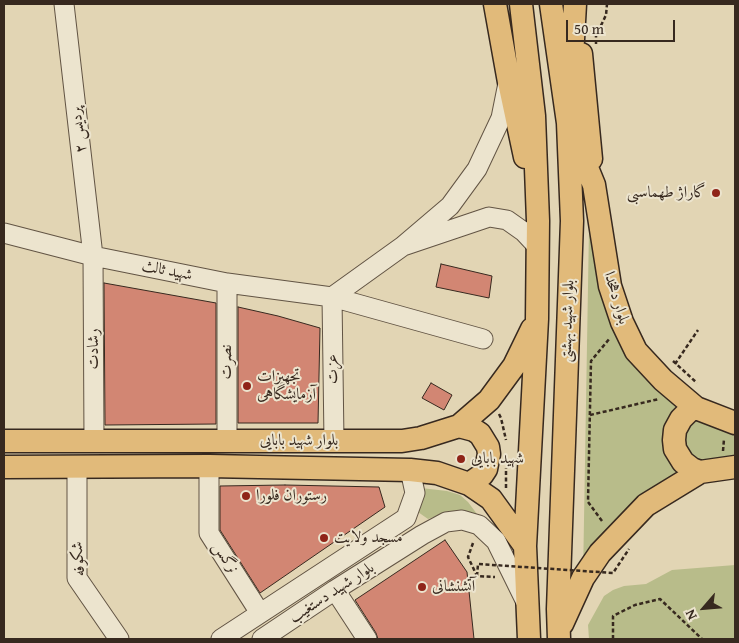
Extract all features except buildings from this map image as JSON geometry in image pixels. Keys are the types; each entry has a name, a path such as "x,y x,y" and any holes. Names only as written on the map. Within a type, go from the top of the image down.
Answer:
{"main road":[{"path":"495,4 538,221"},
{"name":"بلوار شهید بهشتی","path":"522,4 534,116 538,221 537,319 525,546 528,639"},
{"name":"بلوار شهید بهشتی","path":"551,4 568,123 572,221 559,636"},
{"path":"568,123 576,4"},
{"path":"576,4 594,185"},
{"name":"بلوار دهخدا","path":"568,123 594,185 610,286 622,322 636,350 644,360 699,398 730,427"},
{"name":"بلوار شهید بابایی","path":"4,441 402,441 421,438 459,426 489,400 514,366 537,319"},
{"path":"699,398 689,412 681,419 675,430 674,440 675,449 683,462 700,472"},
{"path":"459,426 474,430 480,434 488,447 488,462 482,475 469,484"},
{"path":"559,636 583,578 603,549 646,505 700,472 729,460"},
{"name":"بلوار شهید بابایی","path":"4,467 209,466 410,470 437,473 469,484 491,499 525,546"}],"street":[{"name":"پردیس ۲","path":"64,4 93,256"},
{"path":"332,297 403,246 450,206 477,169 500,118 509,82"},
{"path":"403,246 489,217 507,220 524,232 538,247"},
{"name":"شهید ثالث","path":"4,233 93,256 227,283 332,297 483,340"},
{"name":"رشادت","path":"93,256 94,441"},
{"name":"نصرت","path":"227,283 227,441"},
{"name":"عزت","path":"332,297 334,441"},
{"name":"شکوفه","path":"77,466 77,578 119,639"},
{"name":"نرگس","path":"209,466 209,533 260,613"},
{"path":"410,470 415,493 406,518 417,523 422,535"},
{"name":"بلوار شهید دستغیب","path":"221,639 406,518"},
{"name":"بلوار شهید دستغیب","path":"262,639 334,590 446,522 462,520 480,524 496,541 527,605"},
{"path":"334,590 367,639"}],"path":[{"path":"596,44 596,36 606,15 607,4"},
{"path":"673,369 698,330"},
{"path":"602,521 588,502 591,361 614,334"},
{"path":"672,360 699,398"},
{"path":"590,416 664,398"},
{"path":"729,460 730,427"},
{"path":"477,576 478,564 614,573 629,549"},
{"path":"612,639 613,616 635,605 660,599 702,639"}],"green space":[{"path":"594,185 636,351 735,423 735,467 646,505 583,578 589,228"},
{"path":"421,488 447,491 460,495 477,514 465,511 451,511 428,519 418,512"},
{"path":"735,565 735,639 589,639 588,625 604,596 613,590 624,586 646,584 672,570"}],"place":[{"name":"گاراژ طهماسبی","path":"716,193"},
{"name":"تجهیزات آزمایشگاهی","path":"247,386"},
{"name":"شهید بابایی","path":"461,459"},
{"name":"رستوران فلورا","path":"246,496"},
{"name":"مسجد ولایت","path":"324,538"},
{"name":"آتشنشانی","path":"422,587"}]}
